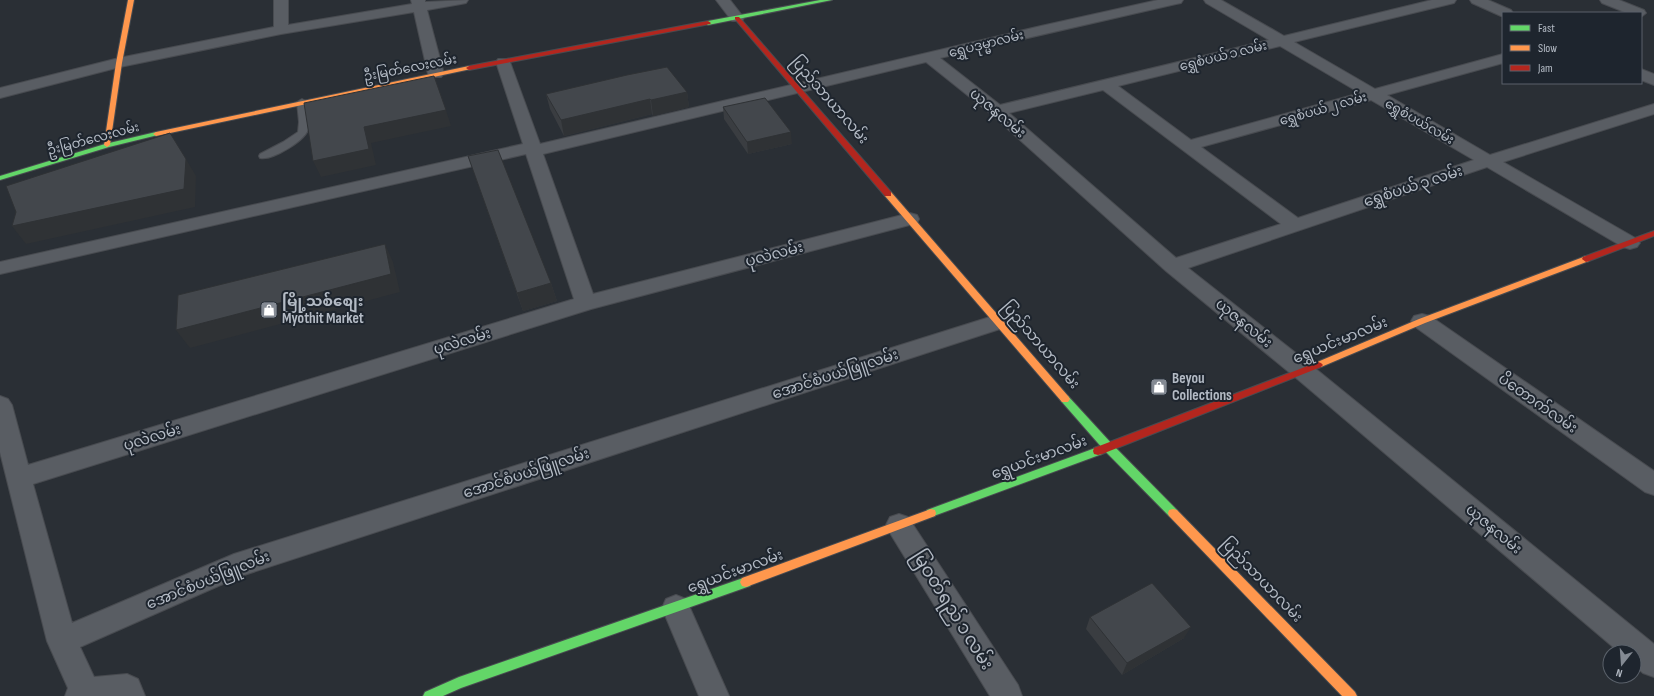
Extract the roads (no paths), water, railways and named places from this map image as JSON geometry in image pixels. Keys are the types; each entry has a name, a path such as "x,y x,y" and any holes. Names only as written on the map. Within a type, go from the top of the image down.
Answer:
{"main road":[{"path":"108,145 119,64 131,0"},
{"name":"ဦးမြတ်လေးလမ်း","path":"0,178 108,145 302,102 436,74 829,0"},
{"name":"ပြည်သာယာလမ်း","path":"738,18 998,322 1108,447 1351,696"},
{"name":"ရွှေယင်းမာလမ်း","path":"429,696 461,689 1108,447 1422,321 1654,233"}],"street":[{"path":"281,0 281,30"},
{"path":"0,92 119,64 281,30 419,3 461,0"},
{"name":"ပြည်သာယာလမ်း","path":"723,0 738,18"},
{"name":"ရွှေပဒုမ္မာလမ်း","path":"0,268 533,149 929,56 1176,0"},
{"name":"ရွှေစံပယ်လမ်း","path":"1211,0 1630,243"},
{"name":"ရွှေစံပယ် ၁ လမ်း","path":"997,111 1449,0"},
{"path":"1477,0 1504,12"},
{"path":"1607,0 1632,12"},
{"path":"419,3 436,74"},
{"name":"ယုဇနလမ်း","path":"929,56 997,111 1173,266 1303,370 1654,663"},
{"name":"ရွှေစံပယ် ၂ လမ်း","path":"1190,145 1502,58"},
{"path":"503,62 586,303"},
{"path":"1642,74 1654,80"},
{"path":"1105,84 1190,145 1296,225"},
{"name":"ရွှေစံပယ် ၃ လမ်း","path":"1173,266 1488,161 1654,109"},
{"name":"ပုလဲလမ်း","path":"19,478 586,303 910,219"},
{"name":"ပိတောက်လမ်း","path":"1422,321 1654,485"},
{"name":"အောင်စံပယ်ဖြူလမ်း","path":"62,640 234,566 998,322"},
{"path":"0,405 62,640 83,695 127,689 130,696"},
{"name":"မြဝတ်ရည် ၁ လမ်း","path":"898,525 1007,696"},
{"path":"676,608 714,696"}],"lane":[{"path":"264,156 292,142 301,134 304,128 302,102"}],"place":[{"name":"မြို့သစ်စျေး Myothit Market","path":"269,310"},
{"name":"Beyou Collections","path":"1159,387"}]}
